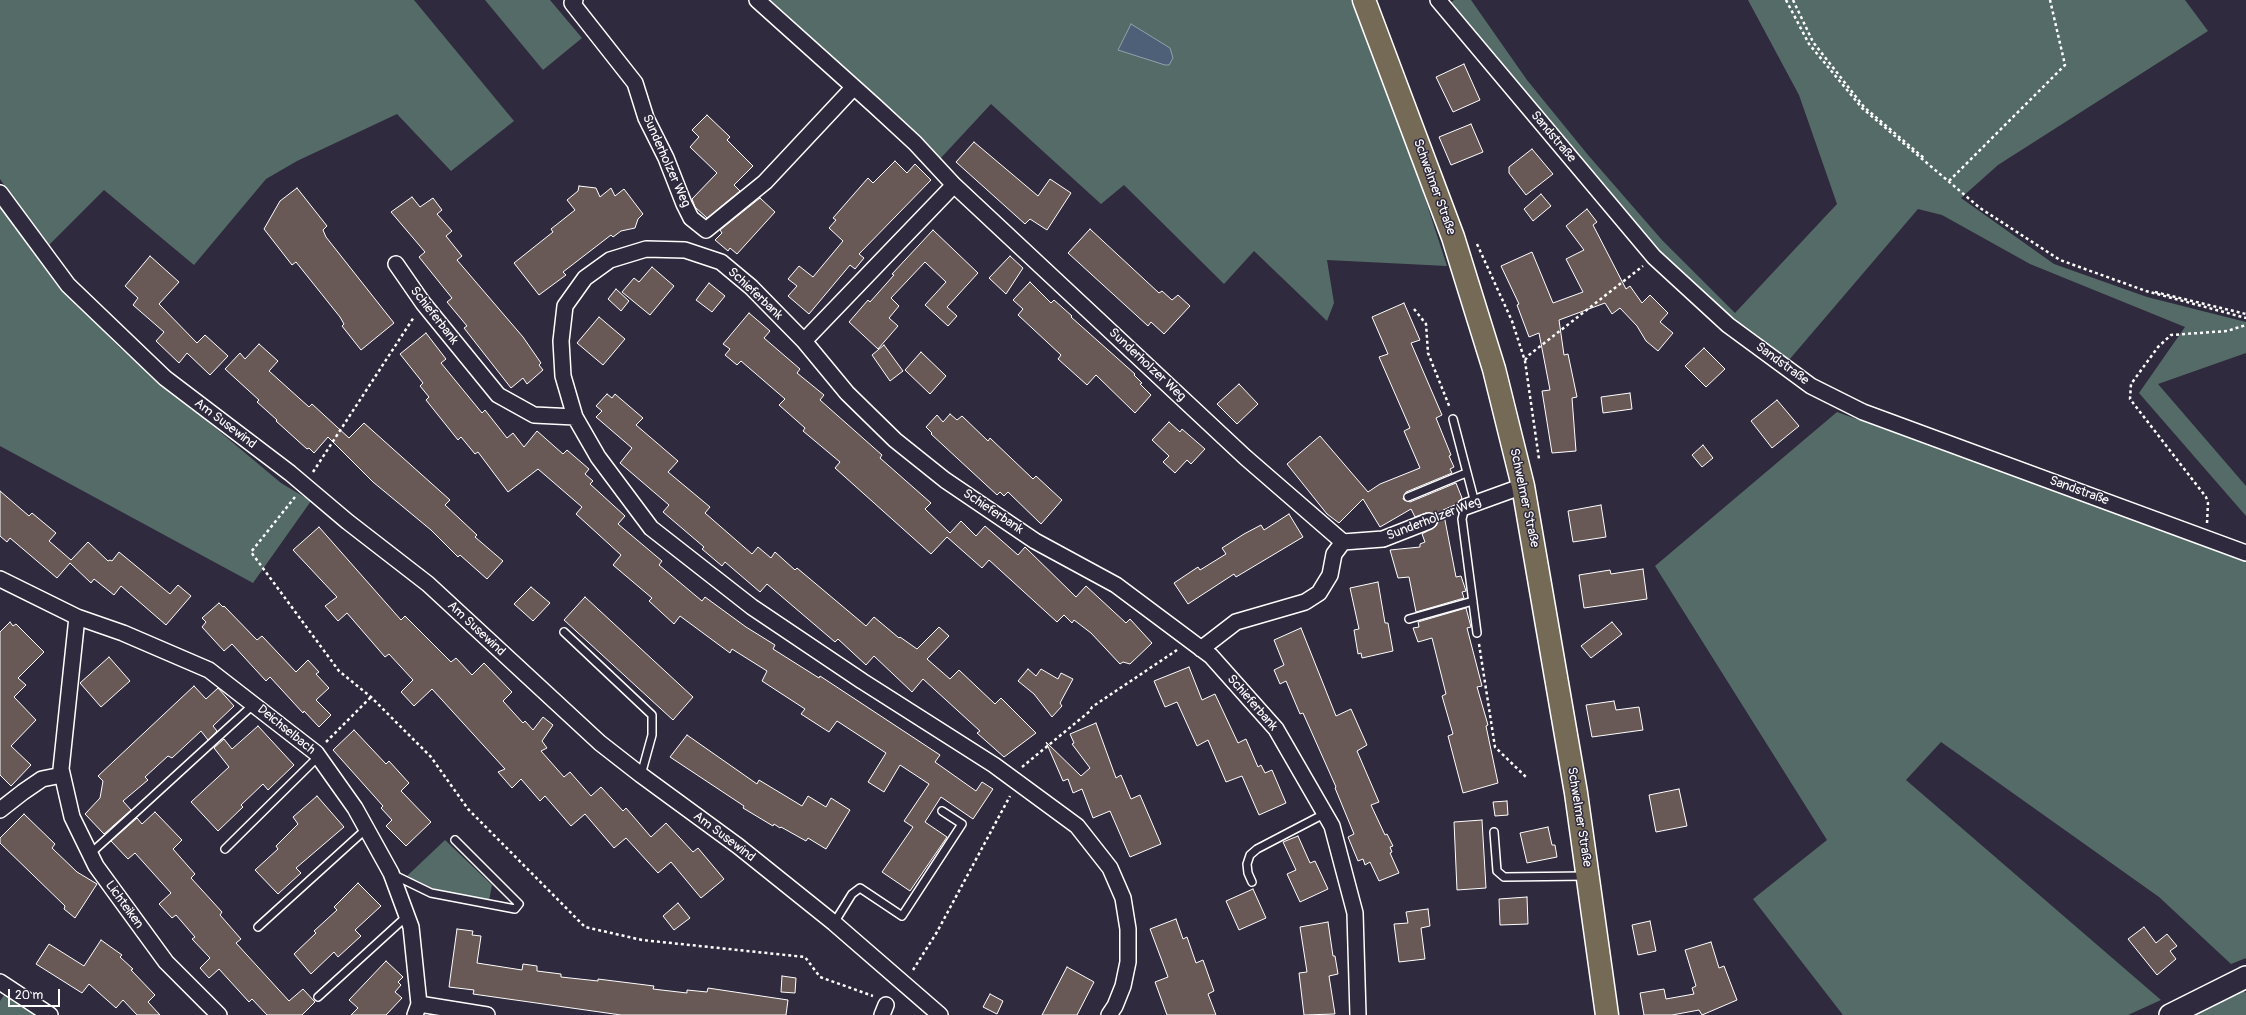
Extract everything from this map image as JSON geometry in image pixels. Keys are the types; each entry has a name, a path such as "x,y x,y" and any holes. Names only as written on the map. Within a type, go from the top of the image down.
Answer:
{"main road":[{"name":"Schwelmer Straße","path":"1364,0 1453,237 1494,369 1523,486 1570,756 1607,1015"},
{"path":"2170,1015 2246,977"}],"street":[{"name":"Sunderholzer Weg","path":"575,0 572,2 635,83 646,118 666,158 684,204 691,218 706,230 765,182 853,88"},
{"name":"Sunderholzer Weg","path":"758,0 915,143 954,185 1245,456 1343,542 1383,539 1429,521"},
{"name":"Sandstraße","path":"1438,0 1654,257 1728,325 1811,386 1863,412 2246,553"},
{"path":"804,342 954,185"},
{"name":"Am Susewind","path":"0,193 68,285 164,378 304,485 428,584 600,743 640,775 738,846 834,923 905,983 940,1015"},
{"name":"Schieferbank","path":"1109,1015 1115,1006 1123,986 1128,962 1128,929 1123,898 1110,868 1077,826 1013,778 862,681 752,607 651,528 598,457 575,417 563,376 561,341 565,306 584,278 610,260 646,249 685,250 721,262 751,287 804,342 847,393 895,440 945,480 1036,541 1116,585 1211,656 1276,729 1332,826 1355,913 1358,1015"},
{"name":"Schieferbank","path":"396,264 423,303 498,395 534,415 575,417"},
{"name":"Sunderholzer Weg","path":"1470,505 1523,486"},
{"path":"1196,645 1236,622 1305,602 1319,593 1330,575 1334,554 1343,542"},
{"name":"Deichselbach","path":"0,579 77,617 122,633 209,670 317,755 355,808 365,830 391,873 411,927 417,1010"},
{"name":"Lichteiken","path":"77,617 61,769 72,817 96,866 166,962 219,1015"},
{"path":"1,808 42,779 62,775"},
{"path":"0,982 50,1015"},
{"path":"417,1010 487,1015"}],"lane":[{"path":"1453,419 1466,473 1470,505 1462,519 1477,633"},
{"path":"1408,497 1466,473"},
{"path":"1409,619 1473,601"},
{"path":"564,632 652,715 652,735 640,775"},
{"path":"90,854 254,704"},
{"path":"225,849 317,755"},
{"path":"834,923 852,894 860,888 902,916 962,824 942,811"},
{"path":"1252,882 1248,873 1250,856 1256,849 1324,814"},
{"path":"258,928 365,830"},
{"path":"1494,832 1497,871 1504,877 1588,876"},
{"path":"391,873 431,893 515,909 518,904 455,840"},
{"path":"318,997 407,916"}],"path":[{"path":"1786,0 1809,44 1862,108 1981,206 2061,259 2146,290 2246,314"},
{"path":"1794,0 1813,42 1864,107 1980,208 2060,260 2146,291 2246,318"},
{"path":"1949,180 2065,65 2050,0"},
{"path":"1453,237 1472,232 1512,321 1525,361 1539,459"},
{"path":"1525,361 1529,355 1654,257"},
{"path":"423,303 304,485 251,552 339,671 371,697 431,757 468,809 585,927 642,940 805,957 820,976 878,998 884,1010"},
{"path":"1414,309 1426,324 1428,352 1444,389 1453,419"},
{"path":"2206,537 2208,503 2206,497 2130,399 2131,384 2158,347 2172,335 2227,331 2246,325"},
{"path":"1477,633 1495,746 1527,778"},
{"path":"905,983 937,932 1008,800 1013,778 1090,711 1092,706 1196,645"},
{"path":"317,755 371,697"}],"green space":[{"path":"0,0 414,0 514,121 451,171 397,114 297,161 266,179 194,265 104,190 47,247 0,179"},
{"path":"485,0 550,0 582,38 543,70"},
{"path":"761,0 1354,0 1394,103 1447,266 1327,260 1334,303 1327,321 1254,251 1224,284 1124,185 1101,204 991,104 939,160"},
{"path":"1454,0 1471,0 1527,80 1588,155 1662,240 1735,313 1837,204 1799,95 1748,0 2185,0 2208,31 1998,165 1961,198 2054,264 2147,297 2246,322 2246,353 2158,384 2246,486 2246,516 2139,393 2185,327 2030,264 1942,215 1918,209 1789,360 1784,362 1738,326 1649,241 1450,3"},
{"path":"0,207 65,291 120,348 281,483 311,501 253,583 0,446"},
{"path":"1837,412 2179,535 2246,561 2246,958 2231,964 2159,897 1941,742 1906,780 2161,1000 2128,1015 1843,1015 1753,899 1827,840 1655,566"},
{"path":"445,840 492,885 489,901 432,888 407,876"},
{"path":"2243,990 2246,993 2246,1015 2192,1015"},
{"path":"6,992 40,1015 0,1015 0,1001"}],"water":[{"path":"1131,24 1170,48 1173,58 1169,65 1118,50"}],"building":[{"path":"1464,64 1480,100 1453,112 1436,77"},
{"path":"707,115 730,137 727,140 753,166 734,185 740,191 707,218 695,207 692,199 717,173 690,147 699,137 692,130"},
{"path":"1471,124 1483,152 1451,165 1439,137"},
{"path":"974,142 1038,196 1050,179 1071,193 1047,230 1030,219 1025,224 956,162"},
{"path":"1532,149 1553,174 1526,195 1509,173 1509,167"},
{"path":"895,161 907,173 915,164 931,180 859,254 864,258 855,269 850,265 809,314 788,296 797,286 788,279 799,266 813,277 843,241 829,228 836,220 833,218 868,178 873,183"},
{"path":"579,186 596,188 600,197 611,188 615,196 624,189 643,214 638,219 635,228 621,231 613,237 611,235 563,272 566,275 539,295 514,263 553,232 551,229 575,210 567,200 578,191"},
{"path":"297,188 327,226 323,230 326,237 394,323 361,350 342,326 344,324 340,317 296,262 292,265 264,229 280,201"},
{"path":"1541,194 1551,206 1533,221 1524,209"},
{"path":"412,197 420,207 433,198 442,210 437,214 452,231 446,236 462,256 457,260 523,337 541,363 539,365 543,370 527,384 523,378 511,388 464,328 467,326 447,302 452,298 419,257 425,252 391,212"},
{"path":"760,198 775,212 737,254 730,248 728,251 715,240 722,233 720,230"},
{"path":"1587,209 1597,222 1593,225 1626,289 1630,286 1642,303 1650,295 1668,313 1660,322 1673,333 1658,351 1646,341 1637,326 1620,308 1612,314 1605,303 1559,320 1564,355 1568,354 1577,397 1572,398 1576,451 1552,453 1542,391 1550,390 1539,333 1529,337 1517,305 1519,304 1501,266 1532,252 1553,303 1583,292 1566,259 1584,250 1566,226"},
{"path":"1090,229 1159,293 1162,291 1172,300 1178,295 1190,306 1164,334 1151,322 1148,326 1068,253"},
{"path":"933,230 978,273 947,307 957,316 948,326 925,305 946,282 925,262 891,298 899,306 889,318 898,326 878,349 849,322 868,300 870,302 894,275 892,274"},
{"path":"150,256 179,282 159,304 197,343 205,335 228,356 210,375 187,353 179,363 156,341 164,332 133,305 138,298 125,286"},
{"path":"1010,256 1023,268 1006,294 989,278"},
{"path":"652,267 674,286 650,315 622,292 634,278 639,282"},
{"path":"1030,282 1051,303 1054,300 1135,374 1134,375 1142,383 1140,384 1151,395 1135,413 1096,375 1087,385 1058,359 1061,355 1018,315 1023,309 1013,300"},
{"path":"709,283 725,296 712,312 696,300"},
{"path":"616,289 629,301 621,311 608,299"},
{"path":"1404,303 1420,340 1411,343 1442,415 1436,418 1451,455 1449,456 1454,467 1450,469 1452,473 1406,492 1403,499 1410,502 1456,483 1462,498 1457,504 1443,510 1456,577 1461,576 1466,591 1462,592 1464,598 1416,612 1409,577 1398,578 1390,550 1420,547 1420,544 1425,542 1422,534 1436,526 1438,522 1435,514 1426,513 1415,517 1411,509 1380,527 1363,499 1339,523 1327,514 1287,464 1320,436 1368,492 1380,484 1420,468 1404,431 1410,428 1379,357 1388,354 1372,317"},
{"path":"749,313 770,331 764,338 800,369 797,373 824,395 820,400 882,455 880,458 931,503 925,509 950,533 961,521 976,536 985,526 1018,555 1025,547 1076,597 1086,586 1126,623 1130,619 1152,643 1130,664 1123,662 1120,664 1091,633 1074,620 1072,623 1064,615 1057,622 989,560 982,568 947,537 931,554 835,468 840,462 803,431 805,428 779,405 785,399 741,361 737,365 725,355 730,349 723,344"},
{"path":"599,317 625,339 603,365 577,343"},
{"path":"426,333 446,359 441,363 482,413 485,410 507,438 513,433 524,447 537,431 563,454 567,450 589,469 585,474 593,481 590,484 625,516 618,524 662,561 659,565 702,601 705,597 746,627 775,645 773,649 819,678 820,676 940,755 935,762 976,791 982,782 993,789 973,819 941,797 925,822 947,837 910,891 882,872 913,827 904,821 929,784 900,765 884,792 868,782 886,753 837,721 829,732 801,714 805,709 762,681 767,671 732,649 730,653 680,616 674,624 649,601 652,598 613,565 621,555 576,514 582,507 538,469 508,492 478,452 475,454 461,437 458,440 426,400 429,397 420,386 423,383 400,354"},
{"path":"259,344 278,361 269,371 309,407 312,404 349,438 364,423 450,500 445,505 477,535 475,537 503,561 487,579 460,555 458,557 431,530 373,482 328,437 314,453 309,448 307,449 276,421 277,420 257,402 259,400 225,369 240,353 245,359"},
{"path":"884,345 903,371 890,381 872,355"},
{"path":"1704,348 1725,369 1706,387 1685,366"},
{"path":"921,352 946,376 930,394 905,370"},
{"path":"1239,384 1258,404 1237,424 1217,404"},
{"path":"1630,393 1632,409 1603,413 1601,397"},
{"path":"607,394 612,398 615,394 643,418 636,425 678,461 668,472 710,507 705,513 752,554 758,547 771,558 775,552 795,570 797,568 866,626 874,617 899,638 900,637 917,649 939,627 949,636 927,659 950,679 959,670 995,704 1001,698 1036,733 1004,757 977,733 980,731 923,679 912,692 874,656 866,665 838,639 835,642 767,584 760,592 725,562 722,566 702,549 704,547 663,512 669,505 620,463 632,448 596,417 602,411 596,406"},
{"path":"1777,400 1799,426 1772,448 1751,421"},
{"path":"950,414 957,420 962,416 988,441 990,438 1033,479 1036,476 1062,500 1041,524 1008,492 1004,496 1000,492 997,495 931,434 932,433 926,427 937,415 943,422"},
{"path":"1169,422 1180,432 1182,429 1205,449 1191,464 1187,460 1175,473 1163,462 1169,456 1152,440"},
{"path":"1703,445 1713,458 1702,467 1692,455"},
{"path":"0,491 29,516 32,513 56,533 49,541 71,560 88,542 108,561 112,561 119,552 170,594 178,585 191,596 166,625 121,586 114,595 94,579 91,583 70,563 57,578 10,538 7,542 0,536"},
{"path":"1601,505 1606,537 1573,542 1568,511"},
{"path":"1289,514 1303,537 1236,577 1234,574 1188,604 1174,583 1198,567 1200,570 1226,554 1222,548 1244,534 1261,525 1264,530"},
{"path":"319,527 401,620 405,616 451,662 456,658 472,675 484,663 512,692 503,701 523,723 525,721 533,730 543,717 553,725 542,741 547,748 541,751 564,777 570,772 591,796 601,787 623,811 626,808 651,837 666,823 693,852 698,848 724,879 701,898 671,862 658,873 626,838 614,848 585,814 571,826 545,796 540,801 521,779 512,788 498,772 505,769 432,689 414,706 401,692 413,680 389,654 385,657 347,613 338,621 325,606 337,597 293,550"},
{"path":"1643,569 1647,599 1584,608 1579,575 1610,570 1611,574"},
{"path":"1378,582 1385,623 1388,623 1393,651 1362,658 1361,653 1358,654 1354,630 1359,629 1350,588"},
{"path":"531,587 550,603 533,621 514,604"},
{"path":"585,597 693,697 673,720 564,620"},
{"path":"219,603 223,607 224,606 257,640 262,636 296,672 308,660 319,672 316,674 329,688 316,700 331,715 319,727 304,711 303,713 270,677 266,681 232,644 224,651 202,627 206,622 202,618"},
{"path":"1466,608 1471,627 1467,628 1482,686 1477,687 1488,725 1486,726 1498,783 1463,793 1448,736 1453,734 1442,696 1446,694 1432,638 1418,642 1413,628 1419,627 1418,622"},
{"path":"10,622 13,626 16,624 44,652 18,678 26,685 14,697 36,720 11,746 31,765 11,786 0,775 0,632"},
{"path":"1612,622 1622,634 1591,658 1581,646"},
{"path":"1301,628 1336,716 1351,709 1367,745 1357,751 1379,802 1371,805 1385,835 1387,834 1393,846 1390,847 1392,852 1390,853 1399,873 1379,881 1370,862 1365,865 1363,859 1358,861 1348,837 1354,834 1335,788 1336,787 1303,713 1300,714 1286,681 1280,684 1274,670 1284,665 1274,640"},
{"path":"109,657 130,681 101,707 80,683"},
{"path":"1189,667 1202,700 1215,694 1238,743 1246,739 1258,767 1261,765 1265,773 1272,770 1286,803 1259,815 1242,776 1226,782 1208,740 1197,746 1177,702 1165,707 1154,681"},
{"path":"1028,669 1036,676 1041,669 1058,679 1061,673 1073,679 1060,703 1062,706 1052,717 1034,694 1018,681"},
{"path":"194,686 206,699 218,688 234,706 213,726 217,731 208,740 201,731 172,758 168,756 145,777 148,780 123,801 131,810 104,834 85,814 100,798 103,781 98,776"},
{"path":"1614,701 1616,710 1639,707 1643,730 1592,737 1586,705"},
{"path":"1096,723 1116,778 1121,775 1131,799 1140,795 1161,844 1130,857 1110,811 1093,818 1082,789 1073,793 1068,779 1063,781 1046,742 1081,776 1090,768 1072,744 1074,743 1070,734"},
{"path":"258,726 294,765 268,790 263,784 241,805 243,807 218,831 191,802 229,767 214,748 224,739 232,749"},
{"path":"354,730 386,764 389,761 409,783 401,791 431,822 406,846 386,826 392,820 381,808 383,806 333,750"},
{"path":"687,735 757,784 759,780 802,806 808,796 826,807 831,798 850,810 826,849 808,838 806,841 781,827 780,828 774,824 773,826 743,808 744,806 670,757"},
{"path":"1679,789 1687,826 1656,832 1649,795"},
{"path":"317,796 344,827 296,868 301,873 278,894 255,870 278,849 276,846 298,824 293,817"},
{"path":"1507,801 1508,815 1495,816 1493,802"},
{"path":"155,812 182,840 173,849 195,874 191,878 222,912 220,915 241,939 236,943 289,1001 303,989 315,1002 302,1015 267,1015 252,999 249,1002 219,969 209,978 200,968 210,958 192,939 195,937 176,915 172,918 159,904 171,893 135,853 128,859 111,841 137,818 142,824"},
{"path":"24,814 55,844 52,848 77,872 97,884 75,918 64,909 65,906 0,843 0,838"},
{"path":"1482,820 1486,888 1457,890 1454,822"},
{"path":"1548,827 1552,845 1555,845 1557,857 1527,863 1520,833"},
{"path":"1298,836 1310,863 1315,861 1328,889 1300,902 1287,874 1296,870 1283,842"},
{"path":"358,883 381,906 355,930 361,936 338,957 334,952 311,974 294,954 316,933 314,931 337,910 334,907"},
{"path":"1253,889 1266,918 1239,930 1226,901"},
{"path":"1527,897 1528,924 1500,925 1499,899"},
{"path":"678,903 690,918 674,930 663,916"},
{"path":"1428,909 1430,926 1421,928 1425,959 1399,962 1394,924 1408,923 1406,912"},
{"path":"1176,919 1183,939 1187,937 1196,963 1203,960 1214,991 1208,994 1216,1015 1167,1015 1155,982 1168,977 1150,929"},
{"path":"1650,921 1656,951 1638,955 1632,925"},
{"path":"1328,922 1333,956 1335,956 1338,974 1329,976 1335,1014 1304,1015 1299,973 1307,972 1300,927"},
{"path":"2144,927 2156,943 2167,934 2177,946 2170,951 2176,959 2157,975 2128,939"},
{"path":"457,929 473,931 472,935 481,936 477,963 522,970 523,964 537,966 537,971 561,974 561,977 598,981 598,979 654,986 653,989 687,993 687,990 707,992 708,988 788,1000 786,1015 621,1015 473,994 474,990 449,987"},
{"path":"101,940 122,955 120,957 133,969 131,970 155,995 148,1002 160,1015 137,1015 123,1000 116,1008 89,984 82,993 36,964 49,944 84,966"},
{"path":"1711,942 1719,968 1724,966 1737,1000 1702,1015 1699,1010 1672,1015 1644,1015 1640,993 1664,989 1666,999 1694,994 1692,988 1696,986 1685,950"},
{"path":"386,961 403,977 398,982 401,985 395,992 402,998 386,1015 351,1015 358,1008 349,1000"},
{"path":"1067,967 1094,982 1077,1015 1042,1015"},
{"path":"782,976 796,978 795,993 781,992"},
{"path":"990,994 1003,1001 997,1014 983,1007"}]}
